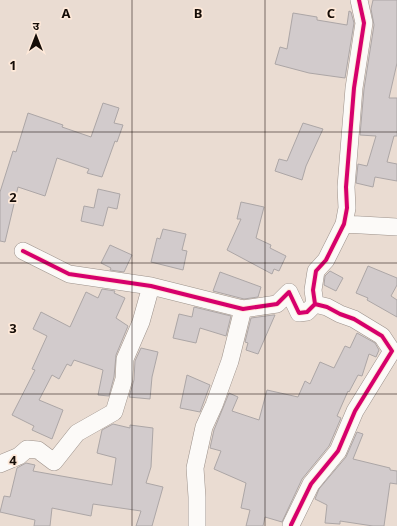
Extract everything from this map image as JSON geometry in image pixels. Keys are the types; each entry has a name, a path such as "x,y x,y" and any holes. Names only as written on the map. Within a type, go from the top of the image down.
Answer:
{"street":[{"path":"315,304 313,290 316,270 326,260 344,224 347,208 347,180 354,88 364,23 359,0"},
{"path":"344,224 397,227"},
{"path":"23,251 69,274 151,286 243,309 277,304 289,292 299,314 307,312 315,304"},
{"path":"0,464 19,456 27,449 38,450 54,462 76,433 114,412 124,379 125,359 141,322 151,286"},
{"path":"290,526 311,484 338,451 355,411 392,351 382,336 354,319 327,307 315,304"},
{"path":"197,526 195,468 204,427 214,405 230,361 243,309"}],"building":[{"path":"373,0 397,0 397,63 389,98 397,98 397,136 394,136 387,162 397,164 397,181 375,177 373,187 356,183 358,164 367,166 376,136 360,135 364,89 374,25 371,9"},
{"path":"349,11 351,12 354,23 345,78 309,73 275,64 280,47 287,49 293,13 317,17 317,20 347,25"},
{"path":"103,103 119,108 114,123 123,125 117,142 115,141 102,177 87,173 89,169 57,158 45,196 18,187 5,242 0,241 0,192 13,151 16,152 28,113 63,125 62,127 91,137"},
{"path":"303,123 323,129 306,166 302,180 275,171 279,159 287,161"},
{"path":"98,189 120,194 117,209 108,207 103,226 81,221 84,206 94,208"},
{"path":"241,202 264,207 256,238 271,245 270,248 286,256 279,271 274,269 272,274 227,250 241,219 237,219"},
{"path":"163,229 186,234 182,250 187,251 183,270 151,262 157,238 160,239"},
{"path":"110,245 132,255 124,272 110,270 111,268 101,263"},
{"path":"368,266 397,278 397,285 391,296 397,300 397,317 367,300 368,298 356,293"},
{"path":"330,271 343,278 336,291 324,285 325,276"},
{"path":"220,272 261,287 258,297 244,299 213,291"},
{"path":"102,289 115,291 114,293 125,298 116,318 128,326 116,355 114,377 109,396 98,395 103,370 74,360 71,366 67,364 59,379 52,375 39,400 63,410 52,439 32,430 34,426 12,415 35,370 32,369 47,336 33,329 41,312 70,327 86,292 98,298"},
{"path":"194,307 231,316 226,336 200,328 196,343 173,338 179,314 192,317"},
{"path":"275,315 258,354 246,350 248,343 245,342 251,318"},
{"path":"357,333 375,343 379,350 376,357 369,354 362,376 358,375 349,392 348,391 337,416 341,418 329,446 302,479 282,522 265,517 263,526 246,526 250,510 241,508 246,483 214,469 221,451 210,448 214,430 229,393 238,397 232,411 259,420 267,390 298,397 305,381 310,384 320,362 334,368 345,346 350,348"},
{"path":"141,348 158,352 152,377 150,399 129,397 134,380 135,361"},
{"path":"187,375 210,385 200,412 180,408"},
{"path":"113,424 130,428 130,425 153,428 151,467 146,483 163,487 152,526 136,526 141,511 93,504 91,516 52,508 50,526 34,526 35,520 0,512 4,496 10,497 17,468 26,463 35,465 33,471 112,485 116,458 97,453 102,430"},
{"path":"357,432 363,434 353,459 397,471 397,484 390,483 384,526 373,526 340,521 340,524 325,523 327,505 315,499 319,489 346,457"}],"cycle path":[{"path":"315,304 313,290 316,271 326,260 344,224 347,208 346,187 354,88 364,23 359,0"},
{"path":"23,251 69,274 151,286 243,309 277,304 289,292 299,313 307,312 315,304 327,307 354,319 382,336 392,351 355,411 338,451 311,484 291,525"}]}
